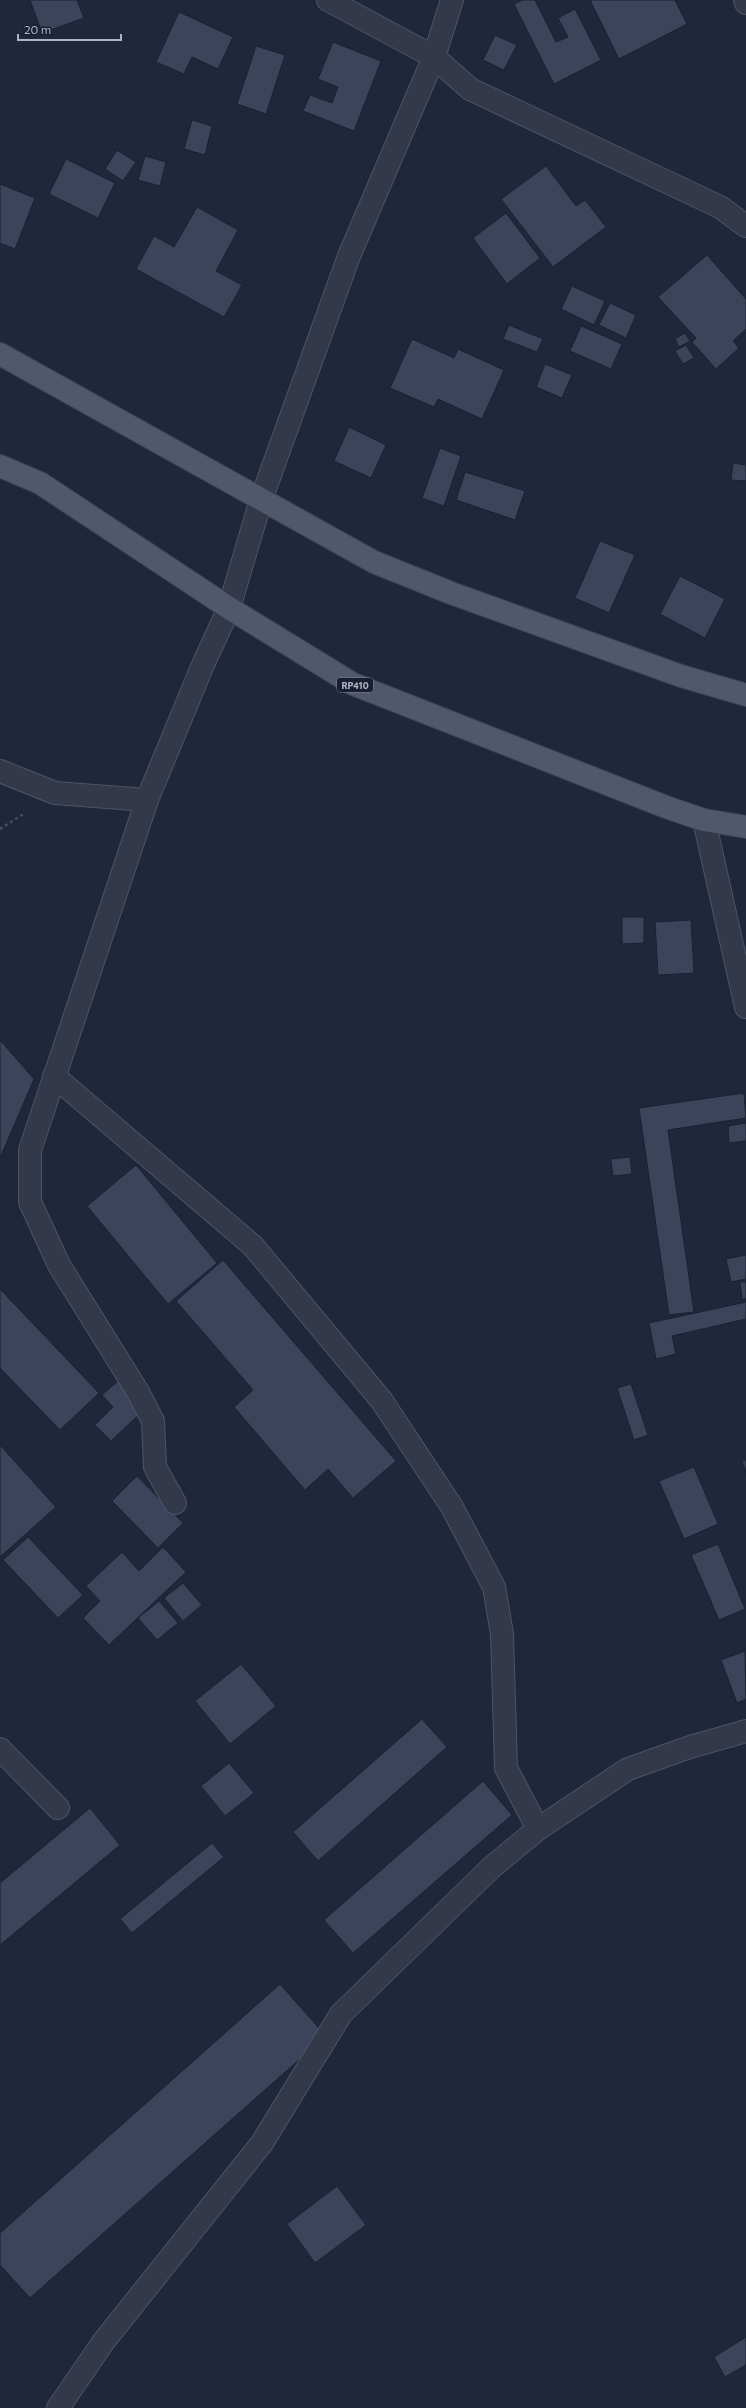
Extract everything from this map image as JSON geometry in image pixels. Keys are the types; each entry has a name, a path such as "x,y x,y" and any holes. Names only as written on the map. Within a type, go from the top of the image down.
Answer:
{"main road":[{"path":"0,354 374,562 451,593 680,676 746,695"},
{"name":"RP410","path":"0,466 40,483 229,608 353,684 666,807 704,820 746,827"}],"street":[{"path":"328,0 434,57 470,89 720,207 746,226"},
{"path":"175,1504 155,1466 153,1420 138,1392 59,1265 30,1202 30,1150 147,800 202,667 229,608 261,500 349,256 434,57 452,0"},
{"path":"0,771 55,793 147,800"},
{"path":"704,820 746,1007"},
{"path":"54,1076 253,1246 382,1401 452,1507 494,1587 502,1634 506,1768 538,1829"},
{"path":"58,2408 104,2341 262,2143 341,2014 492,1867 538,1829 628,1769 690,1747 746,1731"},
{"path":"0,1749 58,1808"}],"building":[{"path":"30,0 77,0 84,18 42,33"},
{"path":"522,0 535,0 556,42 568,37 558,18 575,9 601,60 554,84 514,4"},
{"path":"590,0 675,0 687,24 619,59"},
{"path":"179,12 233,37 218,69 192,57 184,74 156,62"},
{"path":"495,35 517,45 504,70 483,60"},
{"path":"333,42 381,61 354,131 303,111 310,95 332,103 338,87 318,79"},
{"path":"256,46 285,55 266,114 237,104"},
{"path":"192,120 212,126 205,155 184,149"},
{"path":"117,150 136,162 123,181 105,169"},
{"path":"145,156 166,162 160,186 138,180"},
{"path":"66,159 115,183 98,218 49,194"},
{"path":"546,166 576,206 585,200 606,227 553,267 501,199"},
{"path":"0,184 35,198 15,249 0,243"},
{"path":"197,207 238,230 216,271 242,285 224,317 136,269 154,236 174,247"},
{"path":"506,213 540,258 507,284 473,238"},
{"path":"707,255 746,299 746,329 733,341 739,348 716,369 692,342 696,338 658,297"},
{"path":"572,286 605,301 594,325 561,309"},
{"path":"610,303 636,315 626,338 599,325"},
{"path":"509,325 543,339 537,352 503,339"},
{"path":"581,326 622,344 611,369 570,351"},
{"path":"685,333 690,341 679,347 675,339"},
{"path":"412,339 454,358 458,349 504,370 482,419 438,399 434,407 390,388"},
{"path":"686,345 694,358 683,364 675,351"},
{"path":"545,364 572,375 562,398 536,387"},
{"path":"349,427 386,445 371,478 334,461"},
{"path":"440,448 461,456 444,506 422,498"},
{"path":"733,463 746,465 746,481 731,480"},
{"path":"465,472 525,491 515,520 456,500"},
{"path":"600,541 635,555 609,613 575,598"},
{"path":"680,576 725,599 705,638 660,614"},
{"path":"622,917 644,917 644,943 622,944"},
{"path":"691,920 694,973 658,975 655,922"},
{"path":"0,1040 34,1079 0,1158"},
{"path":"744,1093 746,1118 668,1130 694,1312 669,1315 639,1108"},
{"path":"746,1123 746,1141 729,1143 728,1126"},
{"path":"630,1157 632,1174 613,1176 611,1159"},
{"path":"136,1165 217,1263 168,1304 87,1206"},
{"path":"746,1255 746,1279 731,1282 726,1259"},
{"path":"223,1260 396,1461 353,1498 328,1469 305,1490 234,1407 253,1390 176,1301"},
{"path":"740,1282 746,1282 746,1299 742,1299"},
{"path":"0,1289 99,1393 60,1430 0,1368"},
{"path":"746,1302 746,1319 672,1336 676,1354 656,1359 649,1323"},
{"path":"118,1381 145,1409 111,1441 95,1425 113,1407 102,1395"},
{"path":"631,1384 648,1435 634,1440 617,1388"},
{"path":"0,1445 56,1507 0,1557"},
{"path":"746,1460 746,1473 742,1461"},
{"path":"694,1467 718,1524 684,1539 659,1481"},
{"path":"137,1476 183,1523 158,1548 112,1501"},
{"path":"28,1537 83,1595 58,1618 3,1560"},
{"path":"718,1544 745,1609 719,1620 691,1555"},
{"path":"163,1547 186,1572 109,1645 83,1618 100,1601 86,1586 122,1552 139,1571"},
{"path":"183,1583 202,1605 183,1621 164,1598"},
{"path":"159,1601 178,1623 157,1640 138,1618"},
{"path":"745,1651 746,1699 737,1703 721,1660"},
{"path":"241,1664 276,1706 230,1744 195,1701"},
{"path":"422,1719 447,1747 318,1861 293,1832"},
{"path":"229,1763 254,1793 225,1816 201,1786"},
{"path":"483,1781 512,1815 353,1953 324,1920"},
{"path":"90,1808 120,1845 0,1945 0,1883"},
{"path":"212,1843 224,1857 132,1933 120,1919"},
{"path":"280,1984 326,2036 30,2298 0,2265 0,2233"},
{"path":"337,2186 366,2225 315,2263 287,2224"},
{"path":"746,2337 746,2365 725,2377 714,2357"}]}
